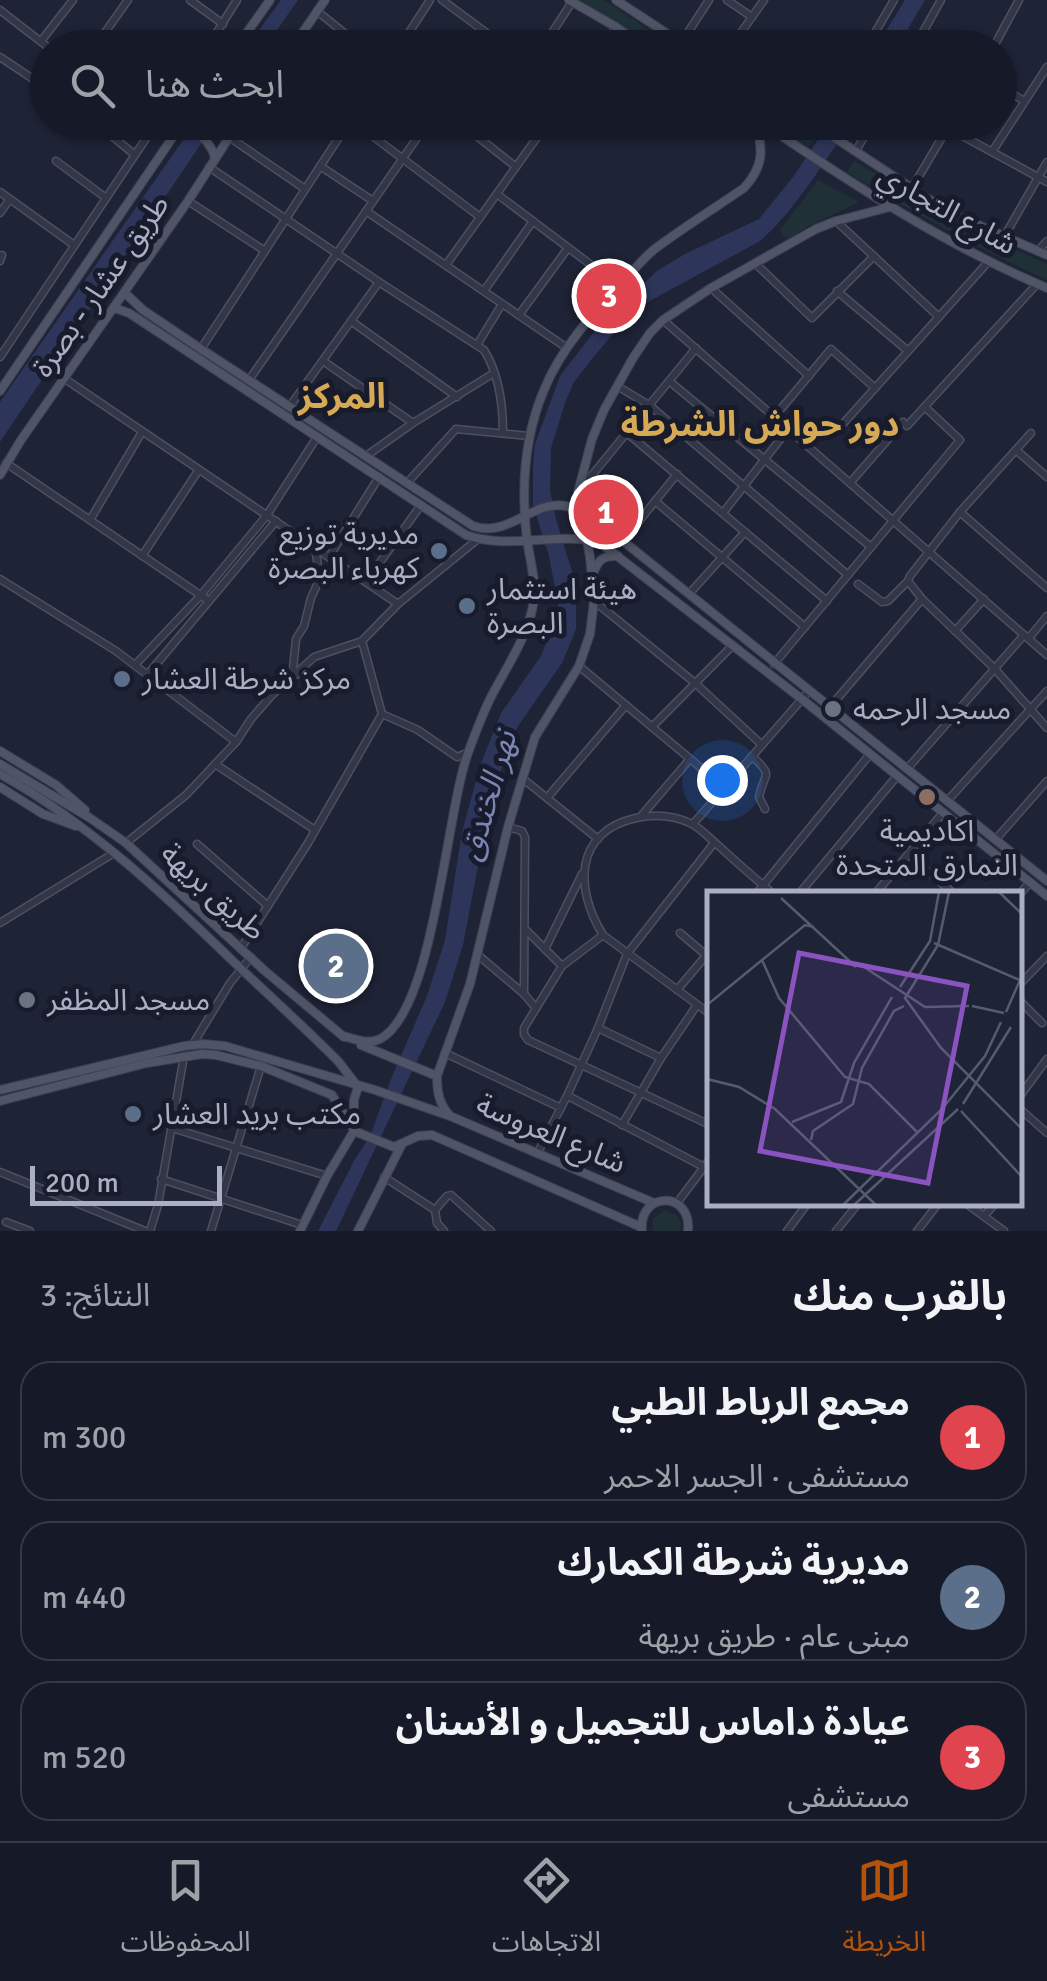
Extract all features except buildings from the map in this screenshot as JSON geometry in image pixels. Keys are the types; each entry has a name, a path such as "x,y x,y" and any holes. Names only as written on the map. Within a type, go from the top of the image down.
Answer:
{"main road":[{"path":"249,30 270,0"},
{"path":"304,30 325,0"},
{"path":"617,0 662,30"},
{"path":"571,1 620,30"},
{"path":"0,391 172,140"},
{"path":"204,140 216,158"},
{"name":"طريق عشار - بصرة","path":"0,474 227,140"},
{"path":"343,1036 366,1042 381,1038 394,1026 410,998 429,943 468,753 531,614 534,582 524,479 529,436 543,392 567,348 653,250 753,178 759,167 761,140"},
{"name":"شارع التجاري","path":"787,140 890,207 1047,288"},
{"name":"شارع التجاري","path":"839,140 960,217 1043,253"},
{"path":"450,1116 438,1094 437,1076 478,955 508,826 536,737 579,666 590,634 594,601 578,492 592,438 616,385 650,334 711,288 816,230 890,207"},
{"path":"124,293 201,349 480,529 500,528 529,513 563,505 580,512 623,541 1046,877"},
{"path":"114,308 130,313 466,535 500,542 599,542 1047,896"},
{"path":"316,437 322,428"},
{"path":"405,494 409,484"},
{"path":"592,579 598,561 620,556"},
{"path":"0,751 56,785 90,818"},
{"path":"0,764 57,803"},
{"path":"0,774 57,803"},
{"path":"0,787 44,814 84,828"},
{"name":"طريق بريهة","path":"57,803 90,818 126,843 343,1036 437,1076"},
{"name":"طريق بريهة","path":"57,803 241,968 338,1061 358,1087"},
{"path":"994,854 1000,842"},
{"path":"0,1090 193,1044"},
{"name":"شارع العروسة","path":"193,1044 226,1046 450,1116 654,1203"},
{"path":"0,1101 184,1056 223,1056 261,1066 332,1096 354,1131 388,1146 401,1145"},
{"path":"301,1228 354,1131 358,1087"},
{"name":"شارع العروسة","path":"401,1145 418,1136 432,1135 642,1229"},
{"path":"359,1231 401,1145"},
{"path":"642,1229 644,1213 662,1200 677,1203 698,1230"},
{"path":"688,1217 688,1231"}],"street":[{"path":"51,30 73,0"},
{"path":"107,30 128,0"},
{"path":"190,0 222,24"},
{"path":"218,30 238,0"},
{"path":"411,30 430,0"},
{"path":"442,0 483,30"},
{"path":"693,30 709,0"},
{"path":"727,0 752,17"},
{"path":"743,30 764,0"},
{"path":"876,30 894,0"},
{"path":"924,30 941,0"},
{"path":"1003,30 1019,0"},
{"path":"553,30 571,1"},
{"path":"0,10 30,33"},
{"path":"317,11 341,30"},
{"path":"0,56 30,77"},
{"path":"1017,112 1047,66"},
{"path":"1017,97 1024,101"},
{"path":"117,140 135,155"},
{"path":"0,357 144,140"},
{"path":"233,140 305,189"},
{"path":"201,349 337,140"},
{"path":"376,140 480,218"},
{"path":"249,380 415,140"},
{"path":"482,140 516,167"},
{"path":"446,265 535,140"},
{"path":"856,151 862,140"},
{"path":"912,188 941,140"},
{"path":"973,140 1047,182"},
{"path":"992,152 1000,140"},
{"path":"56,161 106,198"},
{"path":"1004,236 1047,162"},
{"path":"320,166 373,202"},
{"path":"209,167 477,345 488,355 494,373 502,404 503,433"},
{"path":"0,192 74,244"},
{"path":"497,194 618,286"},
{"path":"0,213 10,199"},
{"path":"188,202 265,251"},
{"path":"366,211 567,348"},
{"path":"836,221 939,317"},
{"path":"484,291 533,222"},
{"path":"1043,253 1047,241"},
{"path":"519,315 568,248"},
{"path":"756,264 812,318 874,256"},
{"path":"841,426 989,261"},
{"path":"290,406 379,282"},
{"path":"850,482 925,408 1037,284"},
{"path":"711,288 808,376"},
{"path":"838,291 908,351"},
{"path":"477,345 502,304"},
{"path":"664,320 1047,655"},
{"path":"351,321 457,397"},
{"path":"578,492 696,348"},
{"path":"776,416 831,349 875,388"},
{"path":"322,361 413,423"},
{"path":"366,456 494,373"},
{"path":"65,379 398,604"},
{"path":"669,381 871,547"},
{"path":"616,385 650,405 848,574"},
{"path":"774,664 960,440 925,408"},
{"path":"723,513 788,428"},
{"path":"409,484 456,429 529,436"},
{"path":"90,520 142,432"},
{"path":"627,433 827,601"},
{"path":"858,584 886,602 908,581 960,512 1031,433"},
{"path":"135,665 201,595 267,515 316,437"},
{"path":"1016,450 1047,477"},
{"path":"6,463 209,601"},
{"path":"142,556 198,471"},
{"path":"623,541 677,474"},
{"path":"328,557 380,477"},
{"path":"655,501 805,627"},
{"path":"366,582 421,505"},
{"path":"960,512 1047,588"},
{"path":"148,674 276,521"},
{"path":"689,594 745,532"},
{"path":"126,843 186,795 236,742 271,696 314,657 362,641 398,604 478,539"},
{"path":"296,675 296,639 320,578 315,547"},
{"path":"0,579 135,665 236,742"},
{"path":"908,581 1047,728"},
{"path":"830,708 922,599"},
{"path":"955,631 984,599"},
{"path":"594,601 695,683 762,745"},
{"path":"907,769 994,668 1047,616"},
{"path":"241,948 382,714 362,641"},
{"path":"652,727 733,645"},
{"path":"579,666 725,788"},
{"path":"948,800 1047,690"},
{"path":"693,824 809,691"},
{"path":"547,798 626,705"},
{"path":"382,714 418,730 457,757 468,753"},
{"path":"758,891 870,754"},
{"path":"752,756 768,774 759,797 764,809"},
{"path":"640,818 690,758"},
{"path":"216,764 315,830"},
{"path":"801,891 896,776"},
{"path":"522,778 598,839"},
{"path":"1000,842 1047,781"},
{"path":"877,891 942,814"},
{"path":"545,949 598,839 622,822 663,816 693,824 770,891"},
{"path":"508,826 522,831 525,837 524,994"},
{"path":"536,1154 598,1028 627,954 714,842"},
{"path":"197,844 268,906"},
{"path":"0,923 116,853"},
{"path":"908,854 948,891"},
{"path":"584,868 583,888 603,935 707,1012"},
{"path":"1022,892 1030,882"},
{"path":"526,930 562,966"},
{"path":"680,932 707,952"},
{"path":"603,935 562,966 524,1034 528,1040 707,1124"},
{"path":"677,990 707,954"},
{"path":"478,955 537,1008"},
{"path":"193,1044 250,956"},
{"path":"1022,982 1047,956"},
{"path":"1040,964 1047,971"},
{"path":"1022,1003 1042,1023"},
{"path":"622,1126 697,1005"},
{"path":"598,1028 661,1058"},
{"path":"444,1053 561,1108"},
{"path":"0,1172 148,1231 158,1205 184,1056"},
{"path":"1022,1094 1044,1069 1047,1059"},
{"path":"211,1231 261,1066"},
{"path":"567,1096 704,1167"},
{"path":"1022,1111 1047,1133"},
{"path":"172,1128 327,1176"},
{"path":"677,1203 707,1164"},
{"path":"384,1177 435,1210 437,1223 444,1231"},
{"path":"161,1178 301,1228"},
{"path":"435,1210 451,1195 490,1231"},
{"path":"786,1231 805,1206"},
{"path":"836,1231 857,1206"},
{"path":"918,1231 937,1206"},
{"path":"969,1206 1004,1231"},
{"path":"984,1216 992,1206"},
{"path":"6,1222 30,1231"}],"shaded area":[{"path":"580,0 604,0 649,30 626,30"},
{"path":"854,161 968,228 1047,264 1047,280 945,229 847,172"},
{"path":"818,180 859,202 787,240 780,230"},
{"path":"665,1210 678,1216 679,1231 653,1231 653,1218"}],"water":[{"path":"281,0 298,0 277,30 259,30"},
{"path":"905,0 925,0 907,30 886,30"},
{"path":"183,140 204,140 0,442 0,402"},
{"name":"نهر الخندق","path":"818,140 839,140 809,185 760,241 646,303 613,334 574,382 551,448 550,490 573,575 576,629 562,663 518,726 508,750 490,803 463,945 445,1002 336,1231 318,1231 370,1136 427,996 445,940 462,832 480,766 501,713 541,656 559,609 549,556 533,505 533,465 535,444 560,376 601,323 657,271 759,219"}],"place":[{"name":"عيادة داماس للتجميل و الأسنان","path":"609,296"},
{"name":"مجمع الرباط الطبي","path":"606,512"},
{"name":"مديرية توزيع كهرباء البصرة","path":"439,551"},
{"name":"هيئة استثمار البصرة","path":"467,606"},
{"name":"مركز شرطة العشار","path":"122,679"},
{"name":"مسجد الرحمه","path":"833,709"},
{"name":"اكاديمية النمارق المتحدة","path":"927,797"},
{"name":"مديرية شرطة الكمارك","path":"336,966"},
{"name":"مسجد المظفر","path":"27,1000"},
{"name":"مكتب بريد العشار","path":"133,1114"}],"district":[{"name":"المركز","path":"342,396"},
{"name":"دور حواش الشرطة","path":"760,424"}]}
